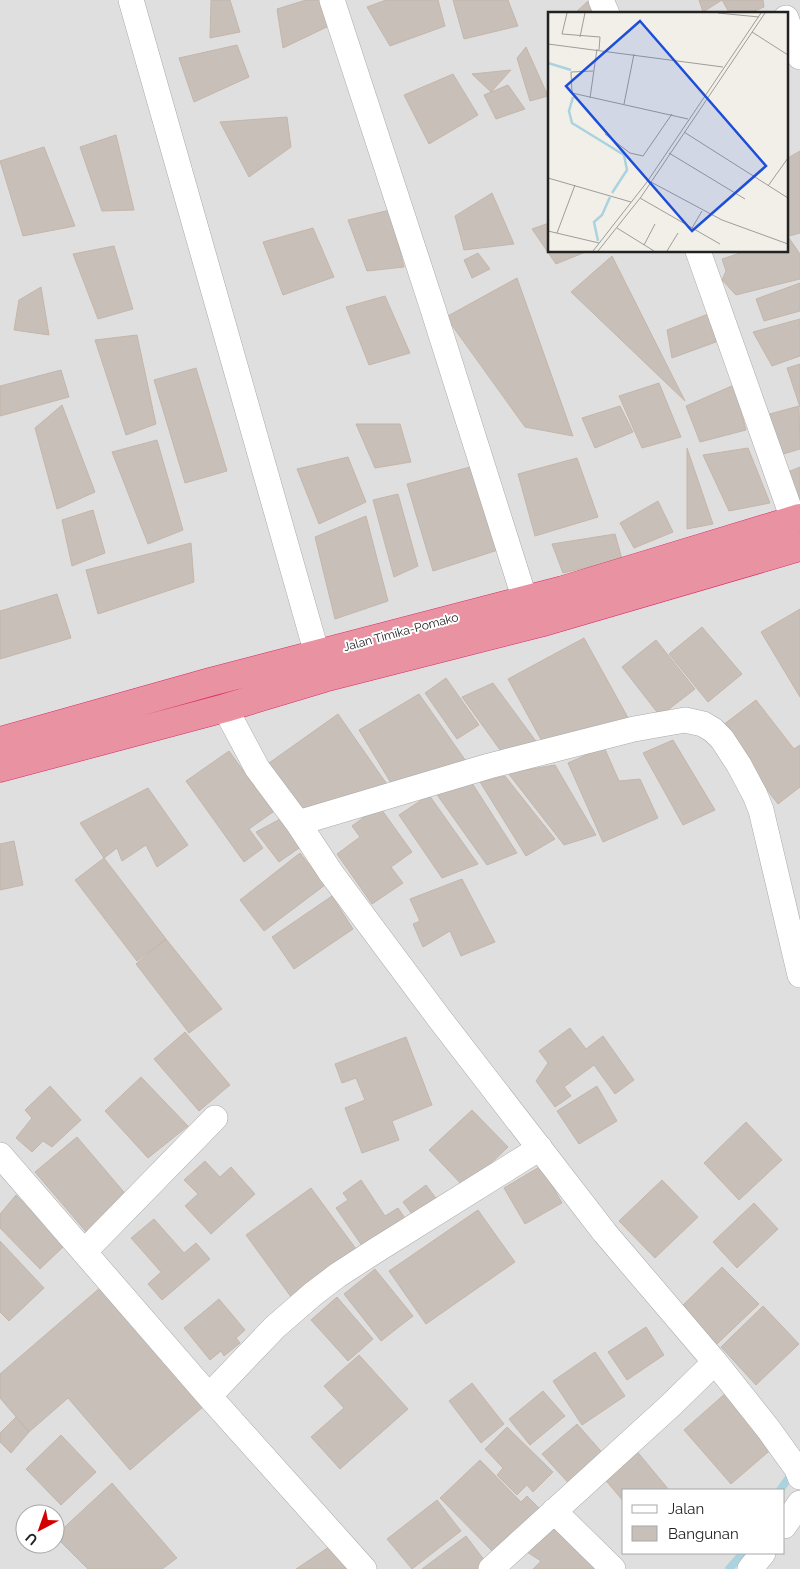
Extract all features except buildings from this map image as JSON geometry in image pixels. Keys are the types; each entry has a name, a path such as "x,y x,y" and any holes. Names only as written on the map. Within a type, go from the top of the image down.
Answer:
{"highway":[{"name":"Jalan Timika-Pomako","path":"0,742 210,682 525,600 796,519"},
{"name":"Jalan Timika-Pomako","path":"0,768 225,708 324,678 540,623 800,547"}],"street":[{"path":"131,0 317,654"},
{"path":"332,0 525,600"},
{"path":"601,0 606,12"},
{"path":"788,24 800,57"},
{"path":"698,252 796,519"},
{"path":"225,708 257,768 439,1018 605,1233 770,1430 797,1469 800,1477"},
{"path":"298,823 489,766 634,729 685,720 703,724 722,739 739,765 761,810 800,975"},
{"path":"84,1252 215,1118"},
{"path":"209,1396 275,1327 332,1280 540,1148"},
{"path":"0,1155 209,1396 364,1569"},
{"path":"491,1569 671,1405 715,1362"},
{"path":"785,1525 800,1503"},
{"path":"554,1511 613,1569"},
{"path":"750,1569 762,1554"}],"shaded area":[{"path":"0,0 800,0 800,1569 0,1569"}],"waterway":[{"path":"781,1489 790,1476"},
{"path":"729,1569 742,1554"}]}
